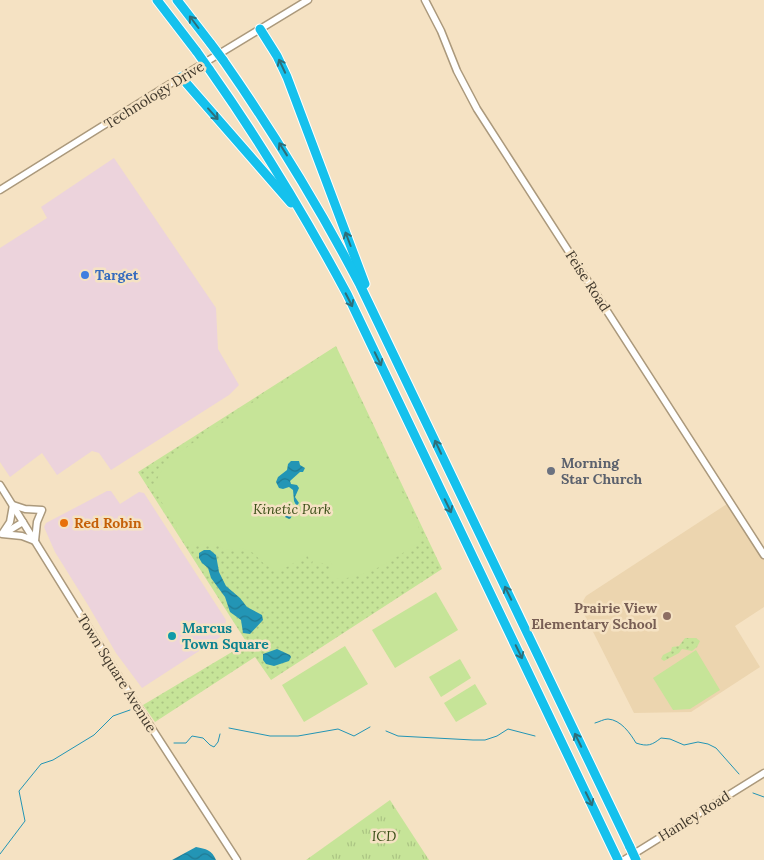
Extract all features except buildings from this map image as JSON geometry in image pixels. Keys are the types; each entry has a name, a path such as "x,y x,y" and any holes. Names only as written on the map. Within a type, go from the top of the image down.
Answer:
{"highway":[{"path":"149,0 184,36"},
{"path":"157,0 197,52 258,141 310,226 364,329 619,858"},
{"path":"177,0 223,60 266,123 339,246 376,318 636,860"},
{"path":"260,29 277,56 290,83 376,318"},
{"path":"181,77 269,176 310,226"}],"street":[{"name":"Technology Drive","path":"0,190 308,0"},
{"name":"Feise Road","path":"424,0 441,31 457,71 477,110 764,555"},
{"name":"Town Square Avenue","path":"0,484 129,692 237,860"},
{"path":"13,505 25,509 42,510 35,541 22,536 1,535 10,522 13,505"},
{"path":"1,535 23,522"},
{"name":"Hanley Road","path":"619,858 764,773"}],"shaded area":[{"path":"114,158 216,308 218,349 239,385 229,395 111,470 99,453 92,451 57,475 42,453 10,477 0,462 0,248 47,218 41,207"},
{"path":"107,491 111,491 120,504 139,492 144,493 226,620 224,632 219,638 142,688 116,653 55,552 44,527 46,523"},
{"name":"Prairie View Elementary School","path":"730,502 764,555 764,607 735,626 760,667 691,712 634,713 580,606 586,596"}],"green space":[{"name":"Kinetic Park","path":"336,346 442,569 271,680 255,657 155,722 143,705 247,643 138,472"},
{"name":"Kinetic Park","path":"335,347 424,539 369,572 357,576 332,579 328,576 333,566 329,560 326,565 319,562 317,565 312,564 313,561 307,555 288,566 276,569 266,565 249,550 227,550 214,544 193,545 186,542 156,492 159,474 181,451"},
{"path":"436,592 458,630 395,668 372,630"},
{"path":"685,638 696,638 700,641 692,651 682,649 679,653 664,661 661,659 663,655 671,651 672,647 679,646"},
{"path":"345,646 368,684 304,722 282,685"},
{"path":"696,650 720,690 690,709 673,710 653,678"},
{"path":"460,659 471,678 441,697 429,677"},
{"path":"475,684 487,704 456,722 444,703"},
{"name":"ICD","path":"390,800 429,860 306,860"}],"water":[{"path":"291,461 299,461 300,465 305,468 303,472 300,472 290,481 291,484 297,485 299,488 295,497 299,503 292,511 291,518 289,519 285,517 285,511 288,510 290,512 296,505 293,490 289,487 279,488 276,482 278,477 287,470 288,464"},
{"path":"204,550 210,550 216,555 219,572 226,586 247,607 262,615 263,620 250,634 243,633 241,620 230,612 225,597 211,578 208,568 199,558 199,553"},
{"path":"277,649 290,655 289,661 274,666 266,664 263,660 263,654"},
{"path":"196,847 203,848 213,854 216,860 172,860"}],"waterway":[{"path":"0,854 25,821 19,791 41,764 53,760 94,735 113,716 130,710"},
{"path":"595,723 605,719 613,720 621,724 636,743 644,745 652,744 661,738 670,739 684,745 698,742 708,744 716,748 739,774"},
{"path":"229,728 270,736 298,736 338,729 354,736 370,727"},
{"path":"386,731 398,736 485,740 497,736 508,729 535,736"},
{"path":"174,743 186,743 192,736 203,738 214,747 218,742 220,734"},
{"path":"753,793 764,797"}],"place":[{"name":"Target","path":"85,275"},
{"name":"Morning Star Church","path":"551,471"},
{"name":"Red Robin","path":"64,523"},
{"name":"Prairie View Elementary School","path":"667,616"},
{"name":"Marcus Town Square","path":"172,636"}]}
